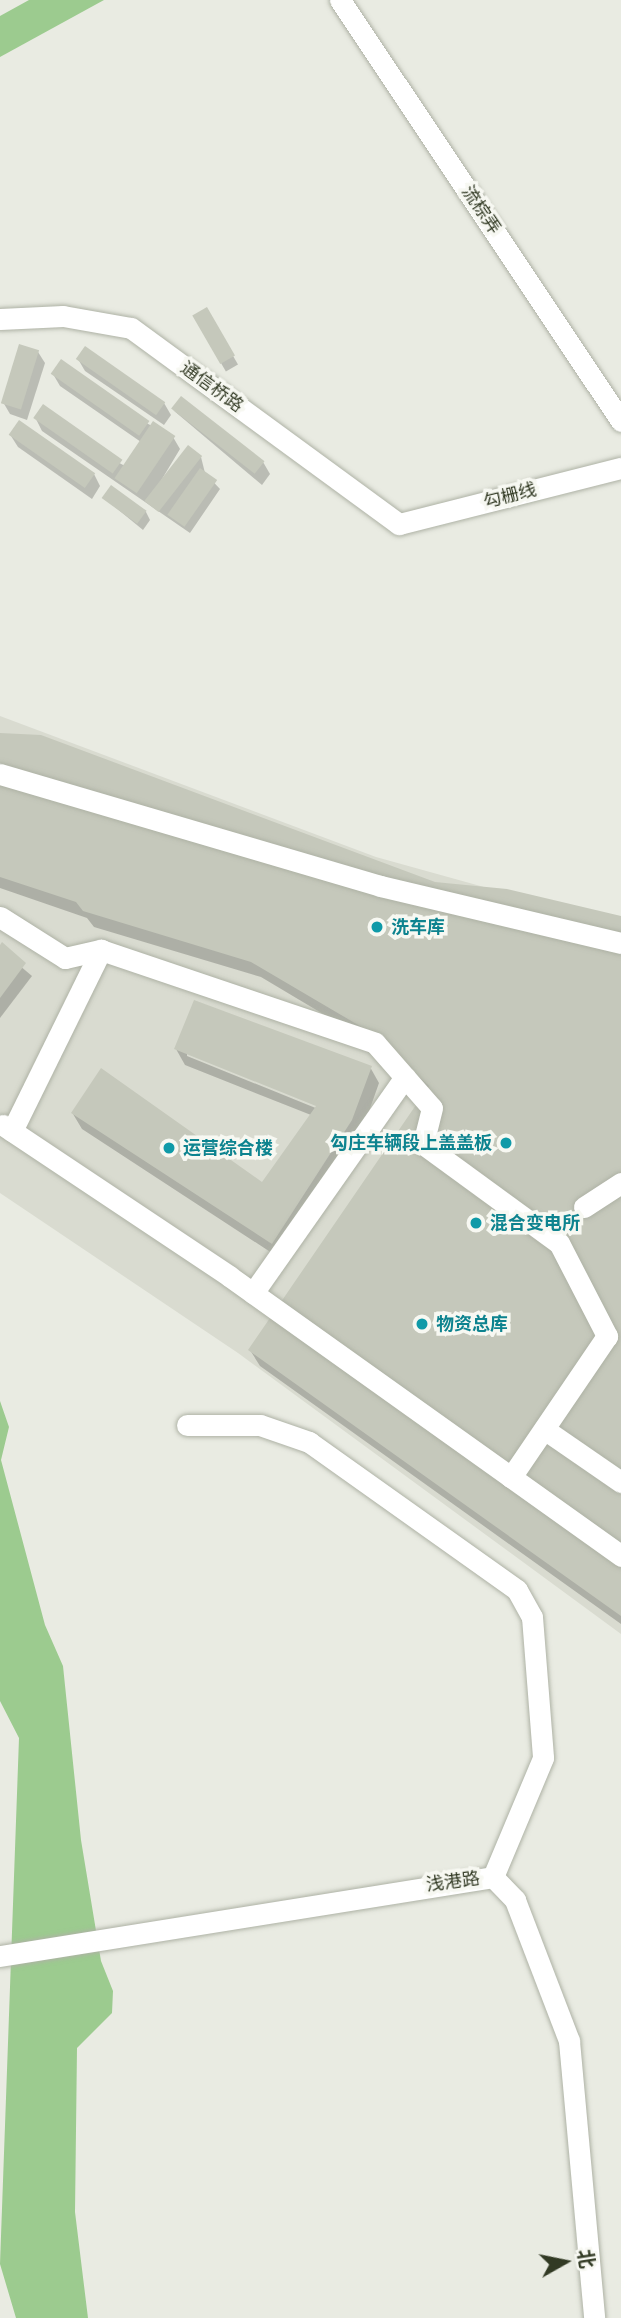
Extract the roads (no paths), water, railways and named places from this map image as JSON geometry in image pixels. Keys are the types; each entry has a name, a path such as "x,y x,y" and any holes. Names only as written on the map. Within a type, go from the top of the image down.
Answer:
{"street":[{"name":"流棕弄","path":"351,3 621,421"},
{"name":"通信桥路","path":"0,319 63,316 131,328 400,524"},
{"name":"勾栅线","path":"400,524 621,468"},
{"path":"0,774 380,886 621,943"},
{"path":"0,917 65,958 101,950 375,1043 432,1108 423,1144 559,1243 607,1336 547,1431 511,1477"},
{"path":"101,950 6,1127 253,1293 621,1556"},
{"path":"253,1293 405,1077"},
{"path":"584,1207 621,1183"},
{"path":"187,1425 260,1425 309,1442 517,1590 532,1617 543,1758 493,1877"},
{"path":"547,1431 621,1482"},
{"name":"浅港路","path":"2,1956 493,1877 515,1900 569,2041 594,2318"}],"place":[{"name":"洗车库","path":"377,927"},
{"name":"勾庄车辆段上盖盖板","path":"506,1143"},
{"name":"运营综合楼","path":"169,1148"},
{"name":"混合变电所","path":"476,1223"},
{"name":"物资总库","path":"422,1324"}]}
